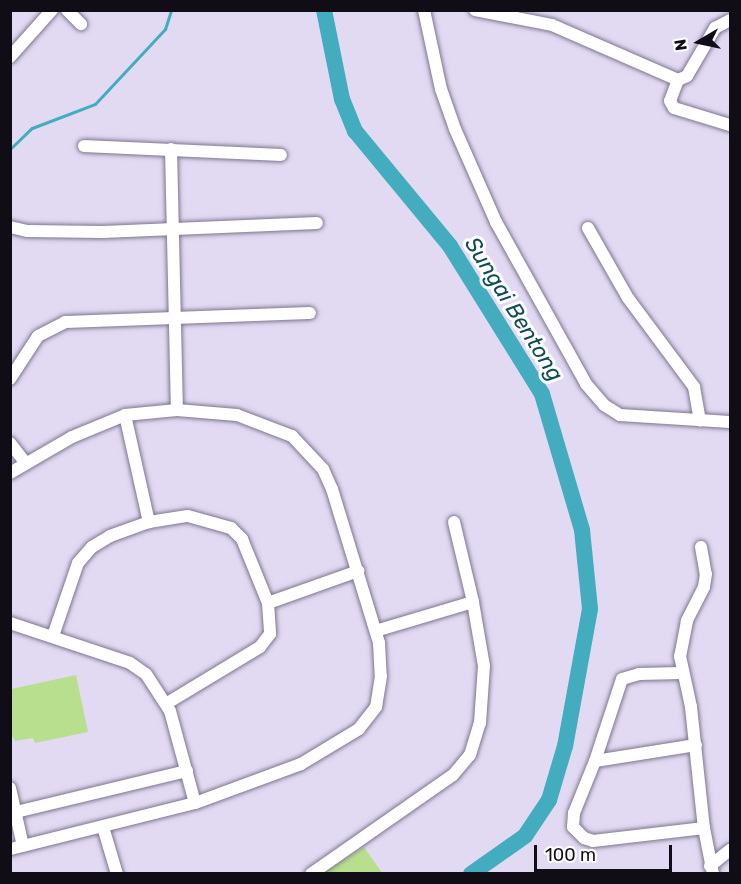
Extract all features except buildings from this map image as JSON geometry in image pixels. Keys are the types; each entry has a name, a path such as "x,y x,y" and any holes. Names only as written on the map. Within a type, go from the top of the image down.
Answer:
{"street":[{"path":"10,57 52,10"},
{"path":"67,10 81,24"},
{"path":"424,10 441,89 454,129 501,232 586,384 596,397 620,415 730,422"},
{"path":"475,10 552,25 678,80"},
{"path":"730,20 716,28 687,76 678,80 670,101 675,108 730,125"},
{"path":"84,146 281,155"},
{"path":"171,149 177,410"},
{"path":"10,227 49,232 317,223"},
{"path":"588,228 628,298 694,387 700,420"},
{"path":"10,379 32,342 56,324 176,316 310,313"},
{"path":"10,472 25,462 125,415 177,410 237,415 292,436 328,479 376,631 380,656 380,695 359,729 301,764 195,803 10,849"},
{"path":"125,415 149,522"},
{"path":"10,443 25,462"},
{"path":"53,636 84,555 110,536 149,522 188,516 231,528 242,539 268,603 271,626 266,642 166,704"},
{"path":"311,873 398,817 453,775 470,755 480,723 483,675 473,602 454,522"},
{"path":"701,547 706,574 687,621 680,656 681,674 696,745 704,828 712,870"},
{"path":"268,603 358,571"},
{"path":"376,631 473,602"},
{"path":"10,623 136,666 166,704 195,803"},
{"path":"681,674 639,674 622,679 572,821 575,831 584,838 604,840 704,828"},
{"path":"595,761 696,745"},
{"path":"16,812 187,771"},
{"path":"10,788 23,846"},
{"path":"103,827 117,873"},
{"path":"712,870 730,850"}],"green space":[{"path":"76,675 88,732 35,743 33,738 15,741 11,734 11,689"},
{"path":"364,847 382,873 323,873"}],"waterway":[{"path":"10,149 32,128 95,104 165,29 171,10"},
{"name":"Sungai Bentong","path":"324,10 342,99 355,131 450,246 542,394 582,530 590,609 565,746 549,800 525,836 471,874"}]}
